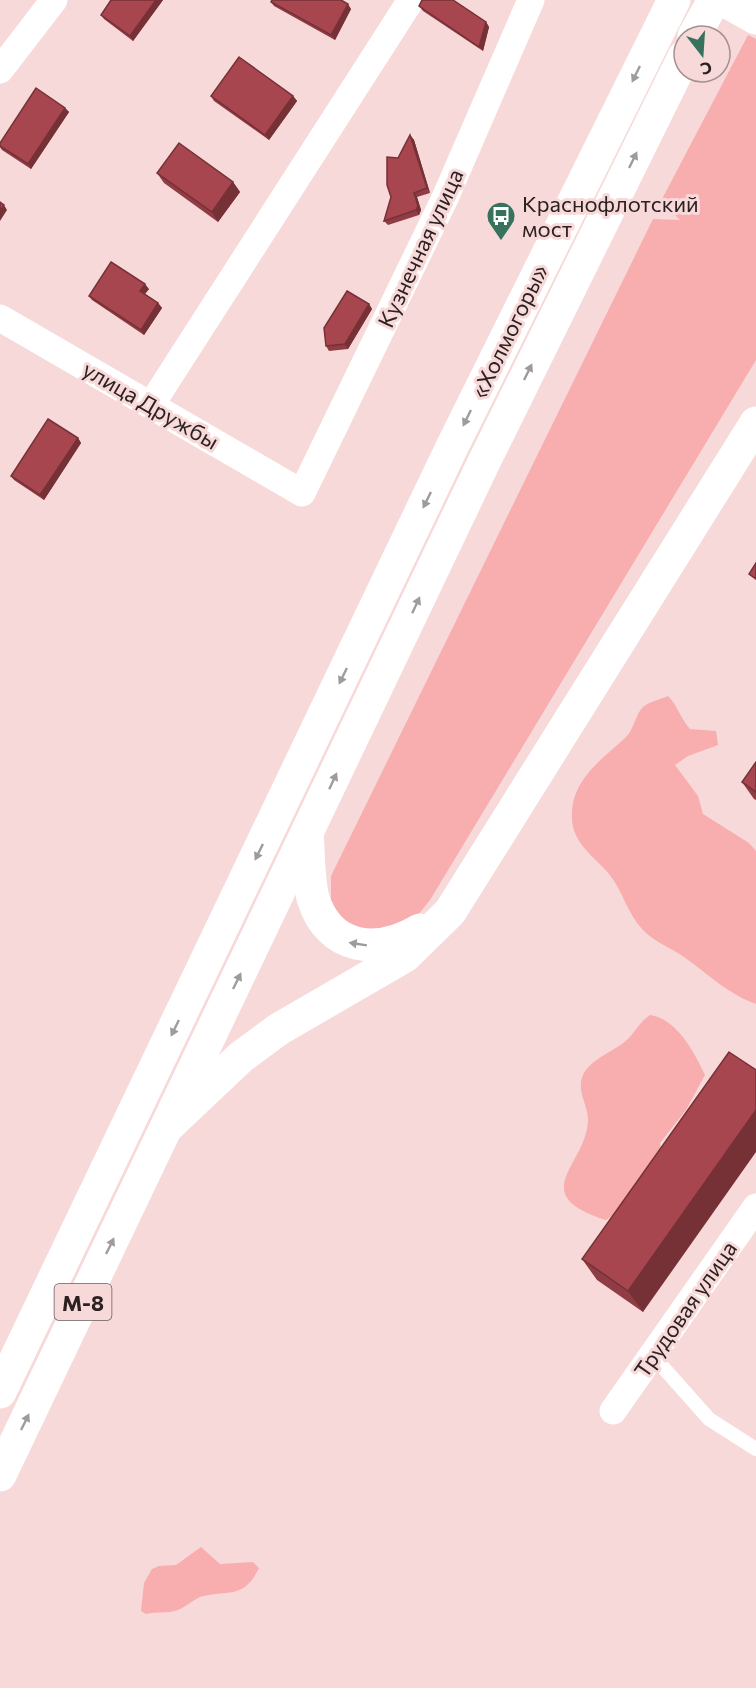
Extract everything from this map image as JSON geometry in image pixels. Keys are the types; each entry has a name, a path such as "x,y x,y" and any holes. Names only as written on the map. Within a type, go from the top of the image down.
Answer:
{"main road":[{"path":"701,24 714,0"},
{"path":"724,0 756,18"},
{"name":"«Холмогоры»","path":"0,1392 452,447 668,11"},
{"name":"«Холмогоры»","path":"166,1128 484,462 672,81"},
{"path":"166,1128 241,1057 279,1029 405,956 450,912 756,423"},
{"path":"308,834 313,897 324,924 347,942 373,946 409,937 450,912"},
{"name":"М-8","path":"0,1475 166,1128"}],"street":[{"path":"0,70 54,0"},
{"path":"151,405 411,0"},
{"name":"Кузнечная улица","path":"302,493 445,198 531,0"},
{"name":"улица Дружбы","path":"0,318 302,493"},
{"name":"Трудовая улица","path":"613,1411 756,1207"}],"lane":[{"path":"653,1356 709,1419 756,1449"}],"shaded area":[{"path":"748,35 756,39 756,360 430,900 409,926 360,930 341,918 331,901 331,876 653,219 680,220 661,201 722,84 732,84 732,66"},
{"path":"668,696 690,729 716,731 718,745 688,756 675,765 698,796 703,814 749,843 756,851 756,1004 727,989 684,957 647,934 632,916 614,881 580,843 573,828 573,806 576,794 588,773 628,735 643,707"},
{"path":"650,1015 668,1023 684,1038 705,1075 686,1110 660,1143 662,1161 622,1209 606,1220 582,1210 568,1200 564,1189 566,1177 585,1136 588,1120 581,1081 592,1064 624,1043"},
{"path":"201,1547 220,1564 253,1562 259,1568 248,1585 242,1589 203,1596 174,1611 146,1614 141,1611 144,1583 152,1569 159,1566 176,1565"}],"building":[{"path":"111,0 156,0 130,36 101,15"},
{"path":"272,0 341,0 348,4 331,35 271,2"},
{"path":"422,0 453,0 486,22 479,47 419,6"},
{"path":"239,57 293,96 265,135 211,96"},
{"path":"36,88 65,108 28,164 0,146 0,143"},
{"path":"410,135 427,188 414,193 418,206 416,210 384,221 391,197 387,185 387,157 398,158"},
{"path":"179,143 233,182 212,212 157,173"},
{"path":"111,262 145,284 140,291 158,303 141,330 89,296"},
{"path":"347,291 369,304 345,344 326,346 324,328"},
{"path":"48,419 78,438 40,495 11,476"},
{"path":"756,563 756,579 749,574"},
{"path":"756,762 756,792 742,782"},
{"path":"729,1052 756,1070 756,1110 628,1291 582,1259"}],"place":[{"name":"Краснофлотский мост","path":"501,242"}]}
